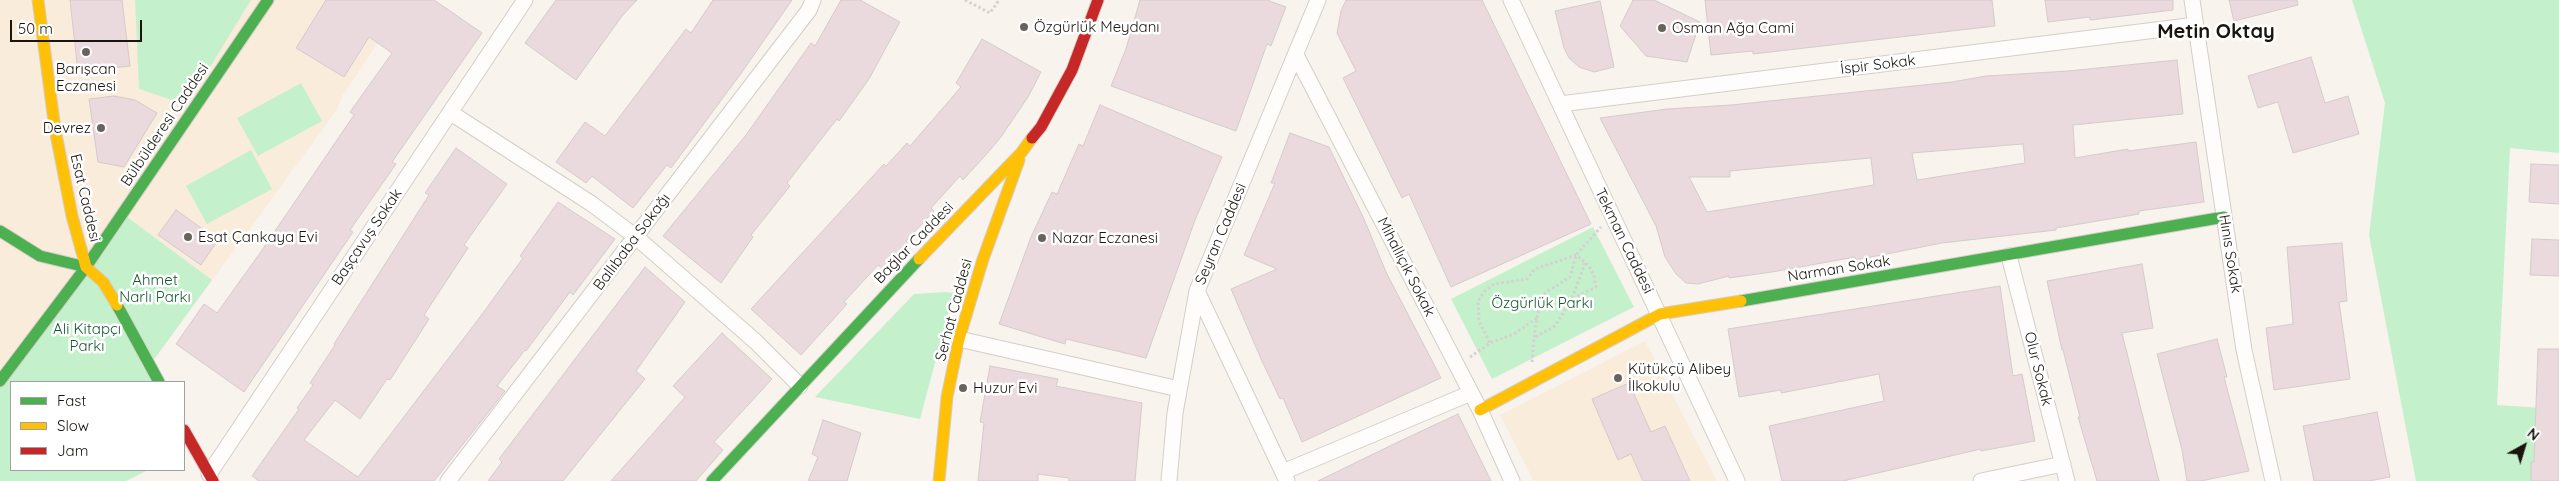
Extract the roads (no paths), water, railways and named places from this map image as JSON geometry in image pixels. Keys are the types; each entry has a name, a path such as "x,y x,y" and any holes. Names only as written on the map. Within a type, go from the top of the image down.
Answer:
{"main road":[{"name":"Esat Caddesi","path":"38,0 55,129 72,216 86,267 102,282 124,315 158,381"},
{"name":"Bülbülderesi Caddesi","path":"0,381 86,267 268,0"},
{"name":"Bağlar Caddesi","path":"712,481 1022,153 1041,127 1072,70 1098,0"},
{"name":"Serhat Caddesi","path":"939,481 948,397 959,340 983,259 1022,153"},
{"name":"Narman Sokak","path":"1480,410 1660,314 2009,256 2224,217"},
{"path":"0,231 40,256 86,267"},
{"path":"185,432 211,477"}],"street":[{"name":"Başçavuş Sokak","path":"211,477 525,0"},
{"name":"Ballıbaba Sokağı","path":"448,481 636,238 809,10 813,0"},
{"name":"Seyran Caddesi","path":"1169,481 1175,413 1198,291 1318,0"},
{"name":"Tekman Caddesi","path":"1511,0 1737,481"},
{"name":"Hınıs Sokak","path":"2192,0 2244,350 2273,481"},
{"name":"İspir Sokak","path":"1560,104 2196,25"},
{"name":"Mihallıçık Sokak","path":"1296,55 1480,410 1512,481"},
{"path":"451,112 592,204 636,238 755,341 800,386"},
{"name":"Olur Sokak","path":"2009,256 2067,481"},
{"path":"1198,291 1285,477 1471,393"},
{"path":"959,340 1179,389"},
{"path":"1982,481 2063,464"}],"place":[{"name":"Özgürlük Meydanı","path":"1024,27"},
{"name":"Osman Ağa Cami","path":"1662,28"},
{"name":"Barışcan Eczanesi","path":"86,52"},
{"name":"Devrez","path":"101,128"},
{"name":"Esat Çankaya Evi","path":"188,237"},
{"name":"Nazar Eczanesi","path":"1042,238"},
{"name":"Kütükçü Alibey İlkokulu","path":"1618,378"},
{"name":"Huzur Evi","path":"963,388"}],"district":[{"name":"Metin Oktay","path":"2216,32"}],"park label":[{"name":"Ahmet Narlı Parkı","path":"155,288"},
{"name":"Özgürlük Parkı","path":"1542,303"},
{"name":"Ali Kitapçı Parkı","path":"87,338"}]}
